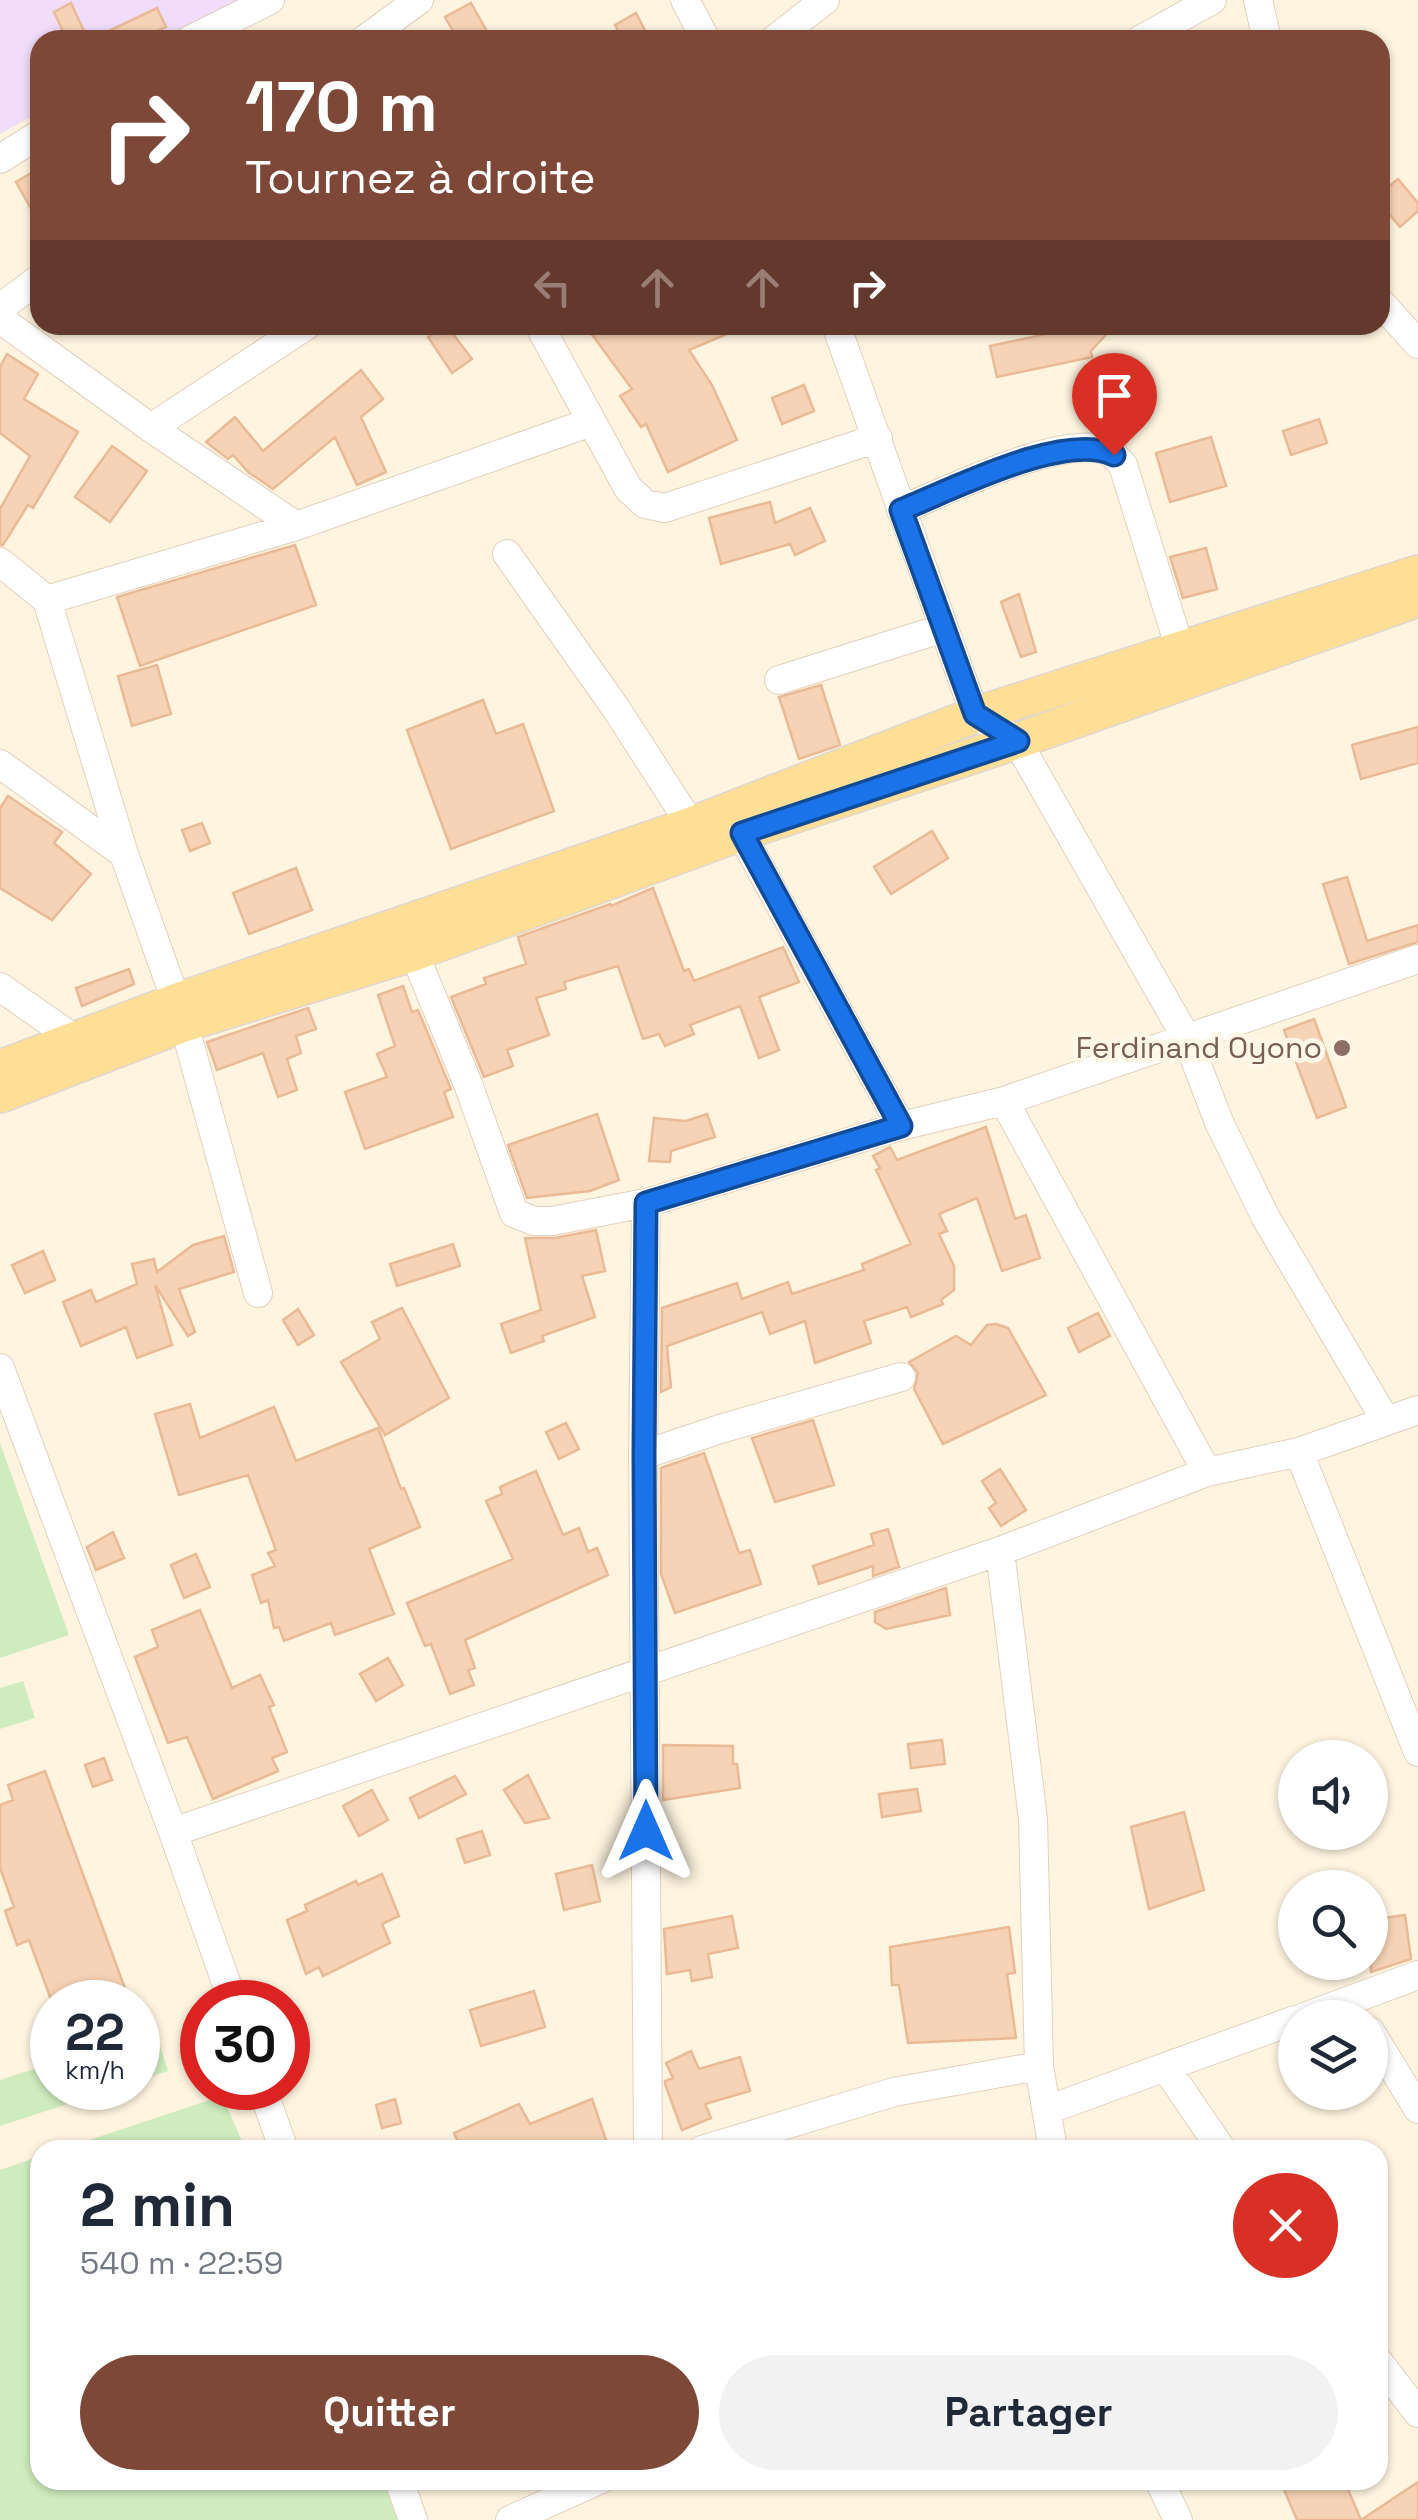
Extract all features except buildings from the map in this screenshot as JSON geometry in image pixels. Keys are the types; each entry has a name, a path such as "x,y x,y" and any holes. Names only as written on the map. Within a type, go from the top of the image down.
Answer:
{"main road":[{"path":"0,1095 180,1013 975,714 1180,649 1406,590"},
{"path":"0,1068 76,1040 414,953 742,833 1018,741 1406,590"}],"street":[{"path":"210,30 270,0"},
{"path":"378,30 418,0"},
{"path":"685,0 701,30"},
{"path":"786,30 824,0"},
{"path":"1158,30 1212,0"},
{"path":"1258,0 1265,30"},
{"path":"0,158 30,140"},
{"path":"0,308 30,286"},
{"path":"1390,313 1418,344"},
{"path":"0,319 296,526"},
{"path":"151,428 292,335"},
{"path":"544,335 628,488 645,504 665,508 878,438"},
{"path":"840,335 975,714 1018,741 1186,1038 1219,1122 1266,1218 1386,1421"},
{"path":"48,600 296,526 591,422"},
{"path":"901,510 1024,460 1084,447 1114,455 1122,465 1180,649"},
{"path":"507,554 618,710 691,824"},
{"path":"0,562 48,600 124,854 180,1013 258,1293"},
{"path":"778,680 944,628"},
{"path":"0,764 124,854"},
{"path":"742,833 901,1126"},
{"path":"414,953 468,1084 514,1213 534,1221 646,1203 901,1126 1004,1101 1418,959"},
{"path":"0,987 76,1040"},
{"path":"1004,1101 1206,1472"},
{"path":"646,1203 648,2140"},
{"path":"0,1368 224,1980"},
{"path":"644,1455 901,1377"},
{"path":"173,1832 1000,1551 1206,1472 1299,1452 1418,1410"},
{"path":"1299,1452 1418,1752"},
{"path":"1000,1551 1033,1819 1040,2066 1052,2140"},
{"path":"1371,2000 1418,1975"},
{"path":"1046,2110 1278,2026"},
{"path":"1388,2060 1418,2109"},
{"path":"735,2140 894,2092 1040,2066"},
{"path":"1166,2068 1215,2140"},
{"path":"270,2110 280,2140"},
{"path":"1388,2374 1418,2413"},
{"path":"402,2490 413,2520"},
{"path":"510,2520 577,2490"},
{"path":"1164,2490 1178,2520"}],"shaded area":[{"path":"0,0 237,0 188,30 30,30 30,118 0,134"}],"green space":[{"path":"0,1443 69,1635 0,1658"},
{"path":"23,1681 35,1718 0,1729 0,1688"},
{"path":"160,2046 168,2071 160,2074"},
{"path":"30,2070 30,2110 49,2110 0,2126 0,2080"},
{"path":"180,2110 228,2110 242,2140 89,2140"},
{"path":"30,2160 30,2490 398,2490 412,2520 0,2520 0,2170"}],"place":[{"name":"Ferdinand Oyono","path":"1342,1048"}],"route":[{"path":"646,1831 646,1203 901,1126 742,833 1018,741 975,714 901,510 1024,460 1084,447 1114,455"}]}
